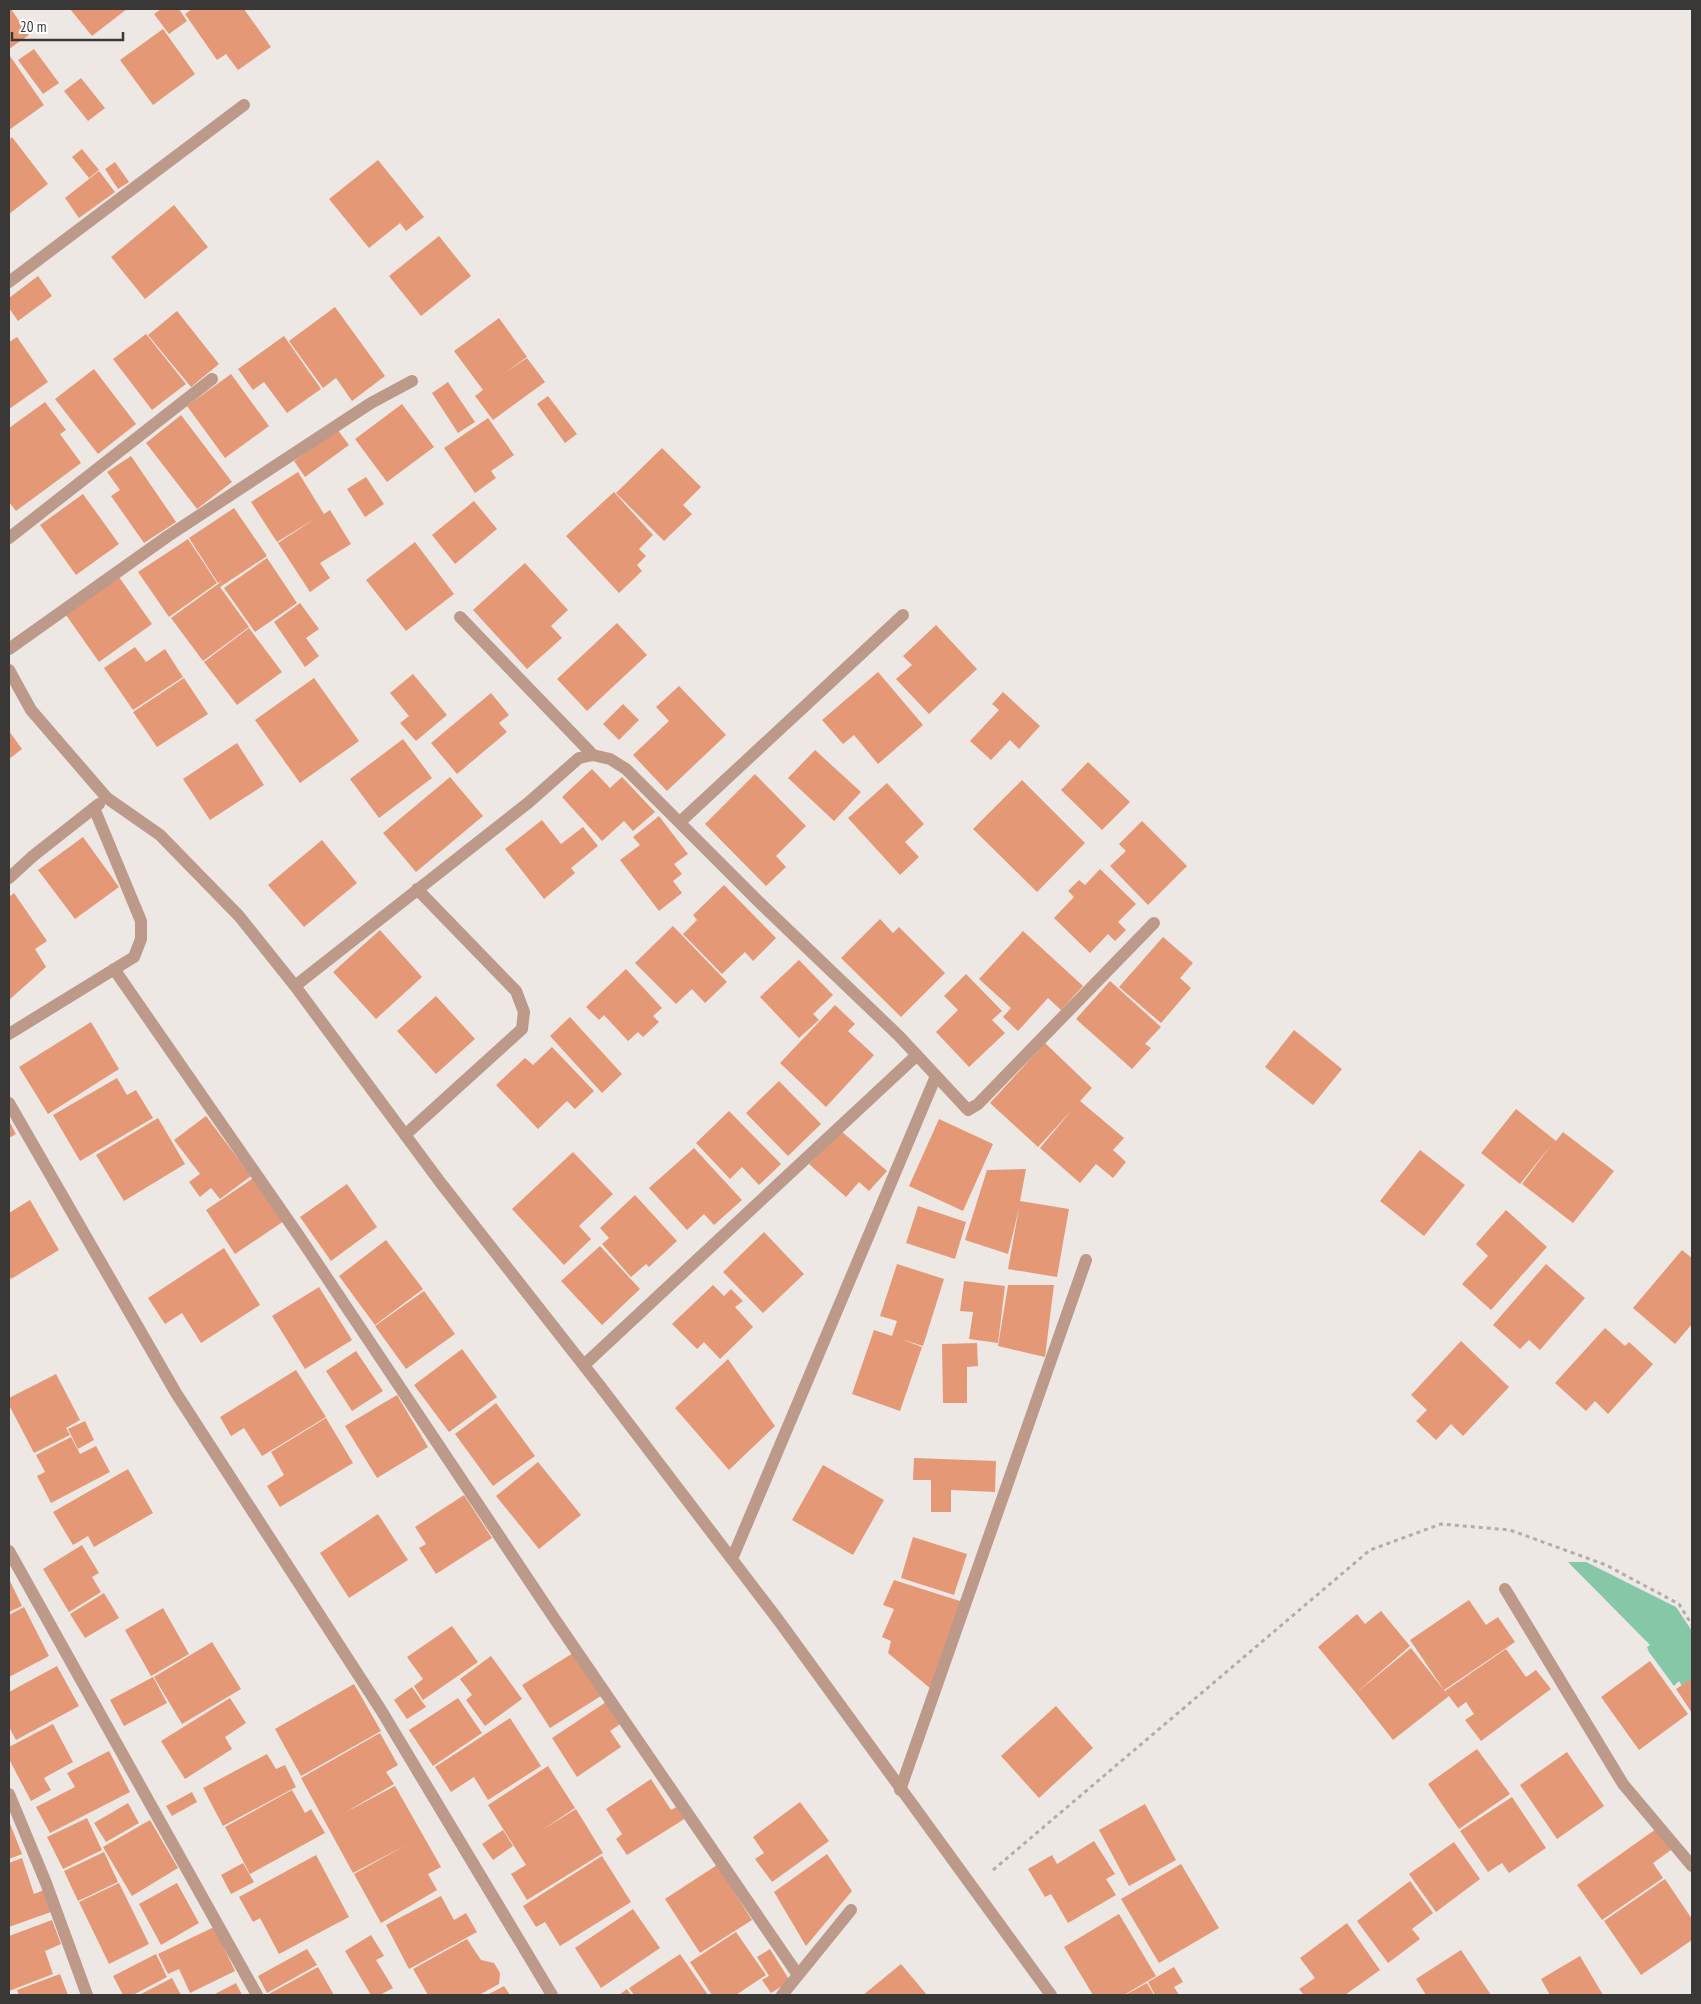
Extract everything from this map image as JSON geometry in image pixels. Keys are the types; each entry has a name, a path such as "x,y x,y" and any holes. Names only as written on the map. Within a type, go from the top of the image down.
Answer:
{"street":[{"path":"9,282 244,105"},
{"path":"9,538 212,379"},
{"path":"9,648 168,536 371,404 412,382"},
{"path":"680,822 903,615"},
{"path":"460,617 593,755"},
{"path":"9,670 31,710 107,798 160,835 239,916 295,986 405,1135 732,1559 1051,1995"},
{"path":"295,986 528,804 579,758 593,755 610,759 626,769 917,1055 968,1110 978,1104 1154,923"},
{"path":"9,878 33,856 107,798"},
{"path":"9,1034 134,957 141,939 141,921 94,808"},
{"path":"405,1135 522,1029 524,1012 516,991 417,889"},
{"path":"114,969 294,1228 554,1618 798,1976"},
{"path":"584,1365 917,1055"},
{"path":"732,1559 936,1076"},
{"path":"9,1103 176,1393 381,1710 552,1995"},
{"path":"900,1790 1086,1260"},
{"path":"9,1550 257,1995"},
{"path":"1505,1589 1623,1784 1692,1866"},
{"path":"9,1794 46,1883 88,1995"},
{"path":"782,1995 852,1910"}],"path":[{"path":"973,1887 1370,1550 1441,1524 1510,1530 1606,1565 1679,1604 1692,1625"}],"green space":[{"path":"1568,1562 1586,1562 1676,1607 1692,1631 1692,1703 1679,1681 1674,1686 1649,1652 1647,1647 1650,1645"}],"building":[{"path":"9,9 11,9 29,35 9,49"},
{"path":"70,9 127,9 92,36"},
{"path":"161,9 179,9 187,21 169,34 154,14"},
{"path":"192,9 244,9 271,47 238,70 226,54 217,60 185,14"},
{"path":"163,29 195,74 153,105 120,60"},
{"path":"34,49 59,83 43,94 18,60"},
{"path":"9,57 44,105 9,130"},
{"path":"81,78 105,108 88,121 64,91"},
{"path":"12,137 48,184 9,214 9,140"},
{"path":"82,149 99,170 89,178 72,157"},
{"path":"378,160 424,217 406,231 400,223 369,248 329,199"},
{"path":"115,162 129,182 118,189 105,169"},
{"path":"99,171 115,192 79,218 65,198"},
{"path":"174,205 208,247 145,299 111,257"},
{"path":"439,236 471,276 421,316 389,276"},
{"path":"38,276 52,296 18,321 9,308 9,298"},
{"path":"335,307 385,376 352,401 336,378 323,388 289,341"},
{"path":"177,311 219,364 191,387 148,335"},
{"path":"499,318 527,357 504,373 527,358 545,382 493,420 475,396 483,390 454,351"},
{"path":"146,334 186,384 152,410 113,359"},
{"path":"284,336 321,389 287,413 264,382 253,390 238,369"},
{"path":"17,337 48,382 9,409 9,342"},
{"path":"94,369 136,424 98,454 55,399"},
{"path":"231,374 269,426 225,458 187,406"},
{"path":"448,382 475,422 458,433 432,393"},
{"path":"548,396 577,434 565,443 537,404"},
{"path":"45,402 66,430 60,434 81,463 16,511 9,502 9,428"},
{"path":"402,404 434,447 387,482 355,439"},
{"path":"181,415 232,482 197,509 146,443"},
{"path":"488,418 514,455 491,471 496,478 475,493 444,448"},
{"path":"337,429 349,445 305,477 294,461"},
{"path":"662,448 701,487 683,505 692,514 664,541 616,493"},
{"path":"131,456 176,522 144,543 111,496 120,490 107,472"},
{"path":"298,472 324,514 330,510 351,544 320,563 330,578 310,592 278,543 316,518 277,542 251,502"},
{"path":"366,477 384,504 365,517 347,489"},
{"path":"614,492 653,535 639,549 646,556 637,565 642,571 619,593 566,536"},
{"path":"83,494 119,544 76,575 40,525"},
{"path":"474,501 497,529 455,564 432,535"},
{"path":"234,508 267,556 220,587 249,627 203,661 171,618 222,581 218,583 189,538"},
{"path":"188,539 217,583 169,617 138,572"},
{"path":"415,542 454,594 406,631 366,580"},
{"path":"267,558 297,603 255,632 224,588"},
{"path":"525,563 568,610 551,626 562,638 527,669 473,610"},
{"path":"119,577 152,624 99,662 66,615"},
{"path":"300,603 319,629 306,638 319,656 305,667 274,622"},
{"path":"617,623 647,655 587,711 557,679"},
{"path":"936,625 977,669 929,714 896,679 912,665 903,656"},
{"path":"249,628 282,672 237,705 204,662"},
{"path":"135,647 146,662 165,649 183,677 133,710 104,668"},
{"path":"878,672 923,725 878,764 854,735 843,744 822,720"},
{"path":"413,674 447,715 416,741 400,723 409,716 390,693"},
{"path":"184,678 208,714 157,747 133,712"},
{"path":"314,678 359,741 300,783 255,720"},
{"path":"679,686 726,735 667,791 633,755 669,721 656,707"},
{"path":"1003,692 1040,726 1019,749 1010,740 991,760 970,741 999,710 992,704"},
{"path":"491,693 509,715 499,723 507,732 457,774 431,743"},
{"path":"623,704 639,720 619,740 603,724"},
{"path":"9,731 22,749 9,759"},
{"path":"403,739 432,778 379,818 350,779"},
{"path":"237,743 264,785 210,820 183,779"},
{"path":"815,750 861,792 834,821 788,778"},
{"path":"1088,762 1130,802 1102,830 1061,790"},
{"path":"592,769 610,788 622,777 655,812 633,831 624,821 602,841 562,797"},
{"path":"755,774 806,826 776,856 786,867 766,886 705,824"},
{"path":"450,777 483,816 416,872 383,833"},
{"path":"1022,780 1085,843 1037,892 973,829"},
{"path":"887,783 924,824 905,842 919,857 900,875 848,818"},
{"path":"659,816 688,854 674,864 682,874 673,881 682,893 659,911 620,860 640,845 633,837"},
{"path":"542,820 561,844 583,827 598,846 571,868 575,873 544,899 505,849"},
{"path":"1142,821 1187,866 1148,905 1110,866 1126,851 1119,844"},
{"path":"83,837 119,887 75,919 38,870"},
{"path":"322,840 357,883 304,927 268,885"},
{"path":"1100,869 1136,904 1118,922 1126,930 1115,941 1108,934 1090,953 1054,918 1074,897 1068,891 1079,880 1085,885"},
{"path":"724,885 776,938 753,961 745,952 722,974 683,934 697,920 693,915"},
{"path":"14,893 47,941 35,949 46,967 9,1000 9,897"},
{"path":"880,919 893,933 899,927 945,973 901,1017 841,958"},
{"path":"673,926 727,982 705,1003 692,989 676,1004 635,963"},
{"path":"380,930 422,977 376,1019 333,972"},
{"path":"1023,931 1083,986 1061,1010 1048,998 1018,1031 1003,1017 1011,1008 979,979"},
{"path":"1163,937 1193,963 1180,978 1191,988 1161,1023 1119,987"},
{"path":"799,960 833,995 813,1014 819,1020 799,1038 760,997"},
{"path":"626,969 662,1008 653,1016 659,1022 643,1037 638,1032 628,1041 604,1015 599,1020 586,1007"},
{"path":"966,974 1002,1011 992,1020 1005,1033 969,1067 936,1032 958,1010 944,996"},
{"path":"1110,981 1161,1027 1145,1044 1151,1048 1132,1069 1076,1019"},
{"path":"436,996 475,1039 436,1074 397,1031"},
{"path":"835,1005 855,1024 848,1031 874,1055 826,1107 780,1063"},
{"path":"570,1017 622,1074 602,1093 550,1036"},
{"path":"91,1022 119,1069 48,1114 19,1067"},
{"path":"1294,1030 1342,1069 1313,1105 1265,1067"},
{"path":"1045,1043 1092,1088 1080,1101 1124,1138 1113,1150 1126,1162 1113,1178 1096,1164 1080,1183 1040,1148 1072,1110 1038,1147 990,1103"},
{"path":"552,1047 594,1091 575,1109 567,1101 538,1129 496,1085 525,1058 533,1065"},
{"path":"117,1078 127,1095 136,1090 153,1118 80,1161 53,1115"},
{"path":"779,1081 821,1124 788,1156 746,1113"},
{"path":"1516,1109 1556,1141 1563,1132 1614,1171 1573,1223 1522,1184 1552,1144 1520,1184 1481,1153"},
{"path":"729,1111 781,1164 759,1185 742,1167 730,1179 696,1143"},
{"path":"206,1116 251,1176 220,1199 211,1188 200,1197 189,1182 200,1174 174,1140"},
{"path":"158,1118 185,1164 124,1201 96,1155"},
{"path":"939,1119 993,1144 963,1211 909,1186"},
{"path":"9,1121 16,1134 9,1138"},
{"path":"840,1130 887,1171 869,1191 859,1182 846,1197 809,1164"},
{"path":"694,1148 742,1200 714,1225 704,1214 687,1230 649,1188"},
{"path":"1420,1150 1465,1185 1424,1236 1380,1201"},
{"path":"573,1152 613,1194 579,1226 591,1239 564,1265 512,1209"},
{"path":"1026,1169 1020,1201 1069,1209 1057,1277 1008,1269 1019,1208 1008,1254 965,1240 987,1170"},
{"path":"255,1177 284,1221 235,1254 206,1210"},
{"path":"347,1184 377,1227 331,1261 300,1217"},
{"path":"635,1195 677,1241 649,1267 646,1264 631,1277 602,1244 609,1238 600,1228"},
{"path":"30,1200 59,1250 11,1279 9,1275 9,1213"},
{"path":"918,1206 966,1222 955,1259 906,1243"},
{"path":"1506,1210 1547,1247 1491,1310 1462,1284 1488,1256 1476,1244"},
{"path":"764,1232 804,1274 763,1313 723,1272"},
{"path":"386,1240 423,1289 375,1325 339,1276"},
{"path":"600,1246 640,1289 602,1325 561,1281"},
{"path":"224,1248 260,1305 201,1343 182,1313 165,1324 148,1298"},
{"path":"1682,1250 1692,1258 1692,1324 1675,1344 1633,1308"},
{"path":"897,1264 944,1279 923,1346 901,1339 922,1347 900,1411 852,1394 874,1330 892,1336 897,1321 880,1316"},
{"path":"1546,1264 1585,1298 1540,1350 1529,1340 1520,1349 1493,1325"},
{"path":"964,1281 1005,1286 998,1343 969,1339 973,1312 960,1311"},
{"path":"713,1285 724,1296 731,1289 743,1301 735,1307 753,1327 720,1359 704,1342 697,1349 672,1324"},
{"path":"1008,1285 1054,1285 1045,1357 998,1346"},
{"path":"319,1287 352,1340 305,1369 272,1316"},
{"path":"424,1291 455,1334 406,1369 375,1326"},
{"path":"1605,1328 1625,1346 1629,1342 1653,1364 1608,1414 1595,1401 1586,1411 1555,1383"},
{"path":"1461,1341 1509,1387 1463,1436 1451,1424 1436,1440 1416,1421 1427,1410 1411,1395"},
{"path":"977,1343 978,1366 967,1367 967,1403 943,1403 942,1344"},
{"path":"462,1349 497,1397 449,1432 414,1385"},
{"path":"356,1351 383,1391 352,1411 326,1371"},
{"path":"728,1359 775,1426 729,1470 675,1408"},
{"path":"296,1370 326,1417 262,1456 244,1428 231,1436 220,1417"},
{"path":"56,1374 80,1420 66,1428 70,1435 34,1453 9,1405 9,1398"},
{"path":"397,1395 428,1447 377,1478 345,1426"},
{"path":"496,1403 535,1456 493,1486 455,1434"},
{"path":"326,1418 353,1463 280,1507 267,1486 284,1475 271,1452"},
{"path":"85,1421 94,1440 78,1449 68,1429"},
{"path":"71,1437 80,1454 96,1446 110,1472 51,1503 37,1476 45,1472 36,1455"},
{"path":"914,1458 996,1461 995,1492 951,1490 951,1512 931,1512 931,1480 913,1480"},
{"path":"538,1462 581,1515 539,1549 496,1496"},
{"path":"823,1465 884,1500 853,1555 792,1520"},
{"path":"128,1469 153,1513 94,1547 88,1536 73,1545 53,1512"},
{"path":"464,1495 492,1538 436,1574 419,1548 426,1544 415,1527"},
{"path":"378,1514 408,1560 349,1598 320,1553"},
{"path":"913,1537 967,1554 954,1595 901,1578"},
{"path":"82,1545 99,1573 92,1577 101,1592 69,1612 43,1569"},
{"path":"9,1579 22,1606 9,1612"},
{"path":"894,1580 963,1602 931,1689 888,1653 891,1641 882,1637 894,1609 883,1605"},
{"path":"104,1593 119,1618 85,1638 70,1614"},
{"path":"1469,1600 1486,1625 1498,1617 1515,1642 1444,1690 1410,1640"},
{"path":"24,1607 49,1656 9,1677 9,1615"},
{"path":"163,1608 189,1654 151,1676 125,1630"},
{"path":"1381,1611 1410,1646 1356,1693 1318,1647 1357,1614 1365,1624"},
{"path":"452,1626 478,1662 423,1700 414,1686 423,1679 407,1657"},
{"path":"212,1642 241,1689 182,1724 154,1677"},
{"path":"1411,1648 1447,1694 1445,1691 1506,1649 1526,1677 1536,1670 1551,1689 1481,1741 1465,1720 1474,1714 1466,1702 1458,1708 1449,1696 1393,1740 1356,1693"},
{"path":"573,1653 601,1696 550,1728 522,1685"},
{"path":"491,1656 522,1699 485,1726 466,1700 472,1695 460,1679"},
{"path":"1650,1661 1688,1714 1639,1750 1601,1697"},
{"path":"57,1666 79,1706 16,1740 9,1727 9,1692"},
{"path":"153,1677 167,1703 124,1726 110,1700"},
{"path":"1691,1679 1692,1681 1692,1713 1676,1689"},
{"path":"354,1684 381,1731 301,1776 275,1729"},
{"path":"412,1687 426,1707 407,1719 394,1700"},
{"path":"230,1698 246,1723 225,1737 232,1749 185,1779 161,1741"},
{"path":"458,1698 482,1733 433,1766 409,1730"},
{"path":"609,1700 623,1722 610,1731 621,1747 577,1777 552,1738"},
{"path":"1056,1706 1093,1748 1039,1798 1001,1756"},
{"path":"510,1718 541,1766 488,1800 474,1777 451,1792 435,1767"},
{"path":"53,1724 73,1762 44,1778 51,1790 31,1801 9,1759 9,1747"},
{"path":"380,1733 398,1765 386,1772 394,1784 344,1813 395,1786 441,1867 428,1874 437,1890 381,1923 354,1874 406,1845 353,1873 301,1778"},
{"path":"1477,1749 1510,1794 1459,1829 1428,1784"},
{"path":"109,1751 130,1792 50,1833 36,1807 75,1787 67,1773"},
{"path":"1567,1752 1604,1806 1557,1839 1520,1785"},
{"path":"267,1754 276,1769 285,1765 296,1787 223,1826 203,1788"},
{"path":"548,1766 575,1808 542,1830 576,1809 603,1853 527,1900 511,1874 526,1865 488,1805"},
{"path":"651,1779 671,1810 678,1806 686,1818 627,1855 616,1839 622,1834 606,1809"},
{"path":"292,1790 305,1813 311,1809 325,1833 250,1874 225,1827"},
{"path":"192,1792 197,1802 172,1816 166,1806"},
{"path":"1512,1797 1546,1848 1509,1873 1502,1863 1488,1872 1460,1831"},
{"path":"800,1802 829,1841 772,1882 755,1859 764,1853 753,1837"},
{"path":"128,1803 139,1823 106,1842 94,1823"},
{"path":"1145,1804 1176,1860 1129,1886 1099,1830"},
{"path":"87,1818 102,1850 63,1869 47,1837"},
{"path":"150,1820 178,1868 132,1896 103,1847"},
{"path":"9,1821 22,1854 9,1859"},
{"path":"1656,1829 1671,1850 1653,1863 1663,1878 1602,1920 1577,1885"},
{"path":"503,1830 513,1846 493,1860 482,1844"},
{"path":"1094,1841 1115,1874 1106,1879 1116,1895 1068,1923 1051,1894 1045,1897 1028,1869 1052,1855 1057,1864"},
{"path":"1454,1842 1480,1879 1436,1912 1409,1874"},
{"path":"104,1852 118,1882 78,1901 64,1871"},
{"path":"827,1854 852,1891 806,1946 774,1892"},
{"path":"316,1855 349,1917 279,1954 260,1918 253,1922 239,1897"},
{"path":"602,1856 631,1902 560,1946 545,1922 536,1927 523,1906"},
{"path":"22,1858 34,1894 44,1890 51,1912 9,1927 9,1863"},
{"path":"243,1863 254,1882 231,1894 221,1875"},
{"path":"1181,1864 1219,1928 1159,1963 1121,1899"},
{"path":"717,1865 752,1920 700,1953 665,1899"},
{"path":"1665,1879 1692,1919 1692,1940 1641,1975 1604,1921"},
{"path":"1410,1881 1433,1913 1412,1929 1420,1939 1388,1963 1357,1921"},
{"path":"119,1883 149,1944 109,1964 79,1902"},
{"path":"177,1883 199,1923 161,1945 139,1904"},
{"path":"441,1896 454,1920 466,1913 477,1932 409,1969 386,1925"},
{"path":"633,1909 660,1948 601,1988 575,1948"},
{"path":"1119,1914 1156,1976 1124,1995 1093,1995 1064,1947"},
{"path":"52,1920 61,1944 45,1951 53,1974 9,1991 9,1936"},
{"path":"1347,1923 1380,1970 1345,1995 1304,1995 1299,1989 1315,1978 1300,1958"},
{"path":"214,1927 235,1971 190,1993 179,1969 168,1974 158,1954"},
{"path":"736,1932 766,1975 736,1995 712,1995 690,1962"},
{"path":"371,1935 384,1956 376,1960 393,1988 380,1995 371,1995 345,1951"},
{"path":"467,1939 481,1960 494,1963 500,1973 499,1984 479,1995 428,1995 413,1969"},
{"path":"307,1949 317,1965 267,1993 258,1976"},
{"path":"770,1949 790,1981 771,1993 762,1980 769,1976 757,1957"},
{"path":"1461,1950 1491,1995 1426,1995 1416,1979"},
{"path":"156,1954 167,1977 133,1995 123,1995 113,1976"},
{"path":"680,1954 708,1995 634,1995 629,1988"},
{"path":"1580,1956 1603,1995 1550,1995 1541,1979"},
{"path":"901,1964 927,1995 863,1995"},
{"path":"318,1967 334,1995 267,1995"},
{"path":"1174,1967 1183,1982 1174,1987 1179,1995 1155,1995 1148,1982"},
{"path":"60,1974 68,1995 19,1995 17,1990"},
{"path":"172,1978 181,1995 139,1995"},
{"path":"236,1983 242,1995 213,1995"},
{"path":"1147,1983 1154,1995 1125,1995"},
{"path":"504,1986 510,1995 487,1995"},
{"path":"627,1989 631,1995 619,1995"}]}
